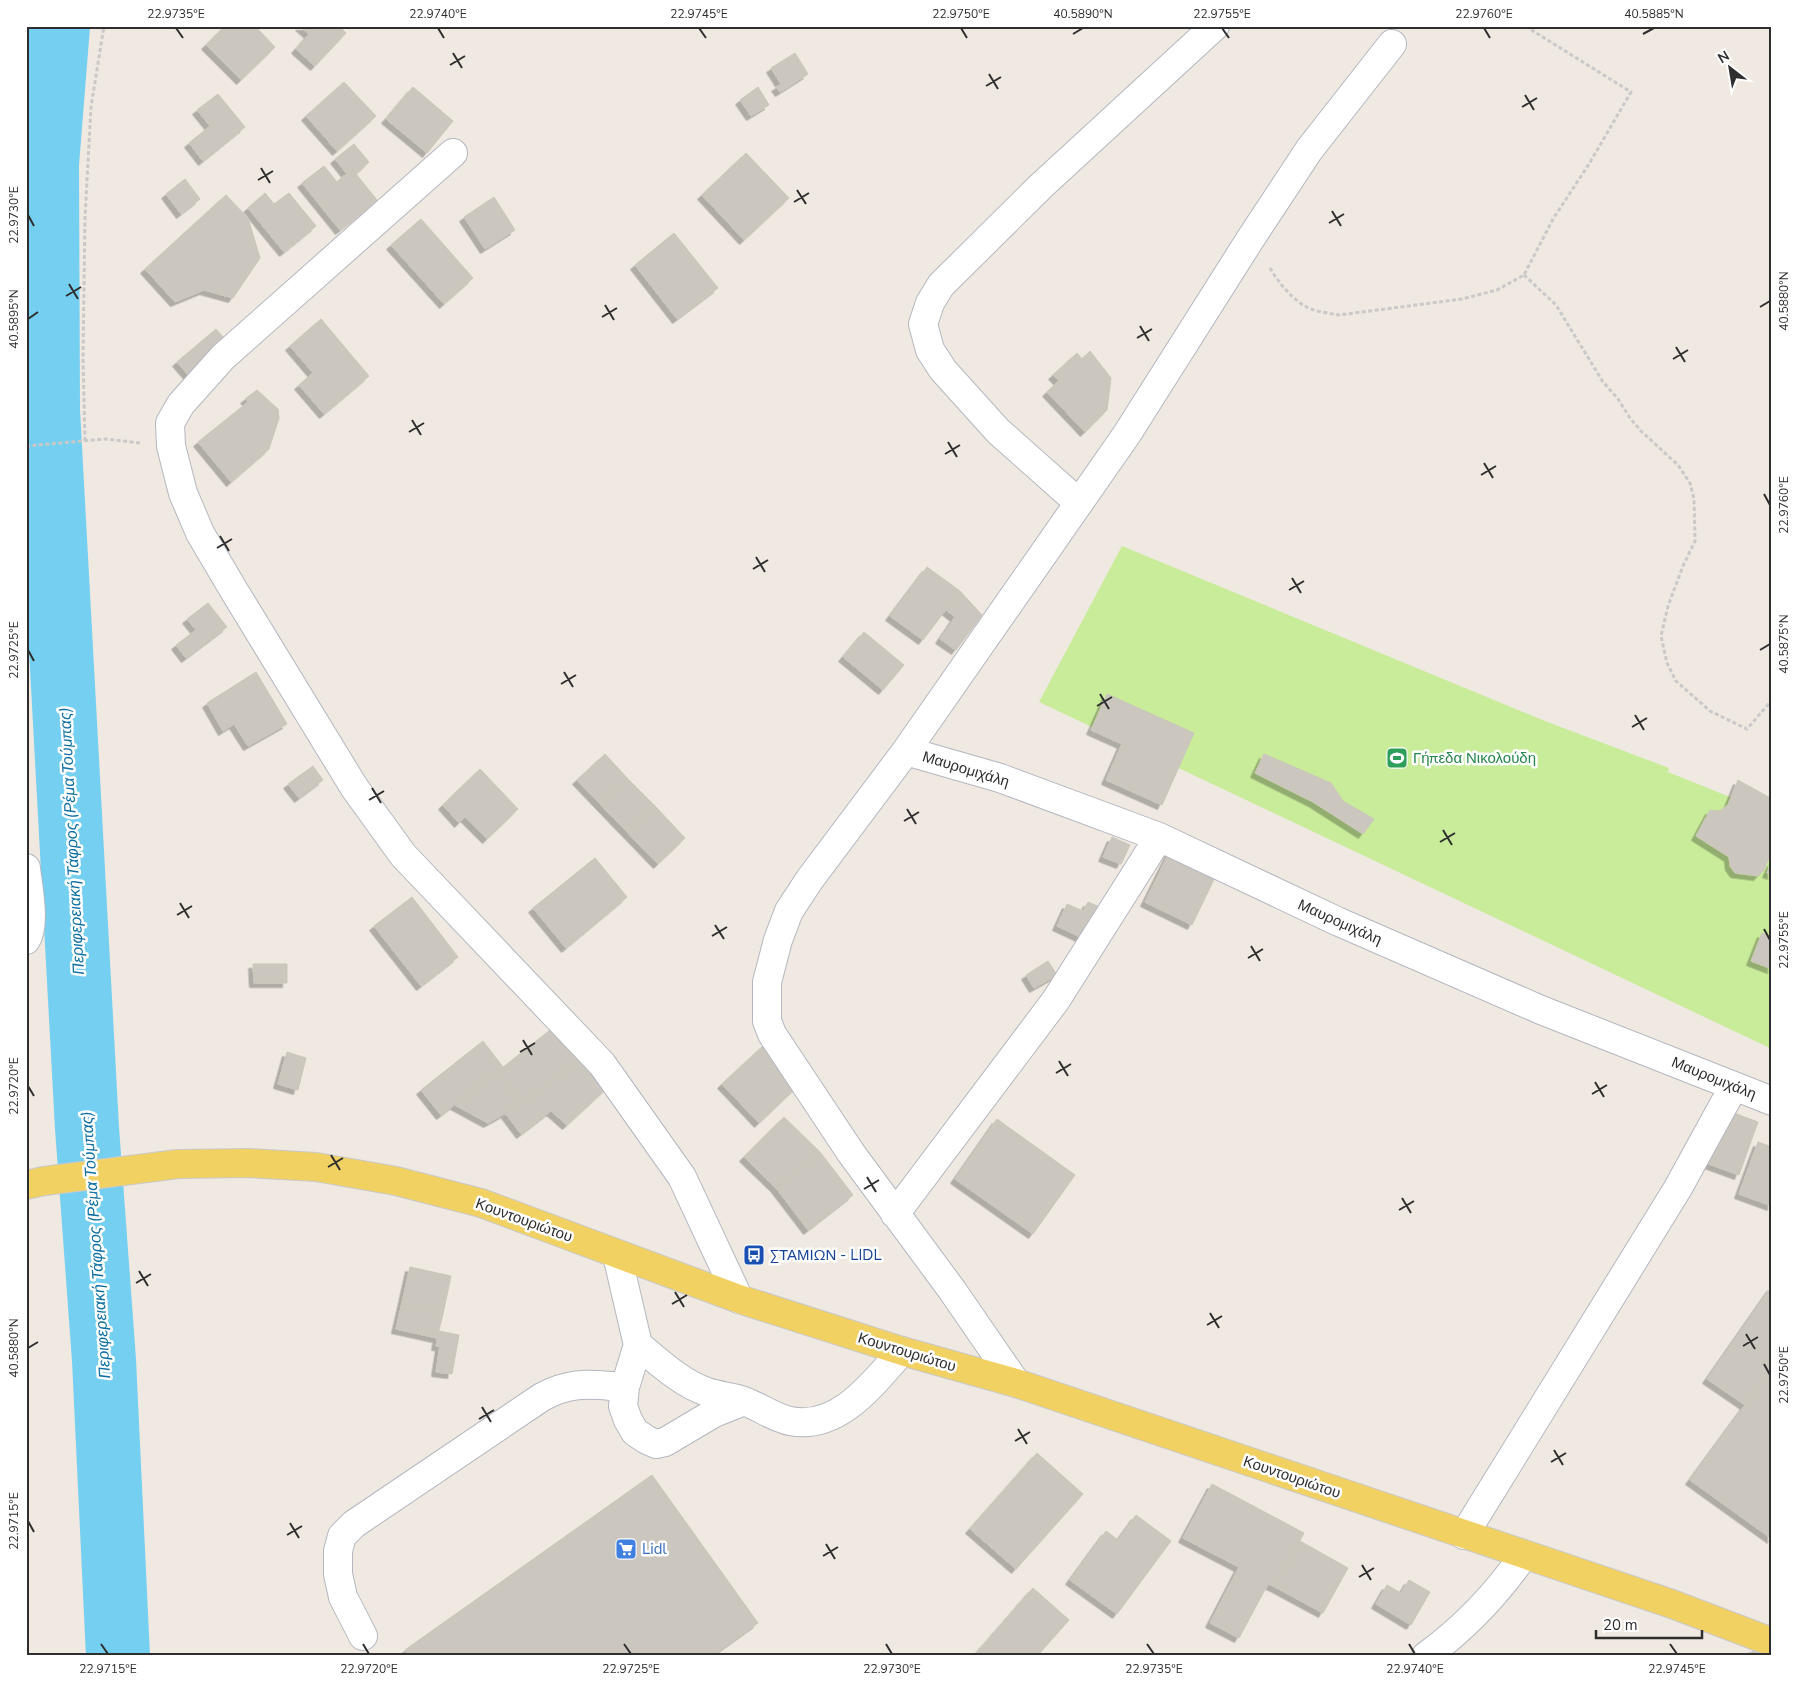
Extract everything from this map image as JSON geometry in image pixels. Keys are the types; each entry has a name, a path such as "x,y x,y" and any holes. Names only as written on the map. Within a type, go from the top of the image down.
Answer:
{"main road":[{"name":"Κουντουριώτου","path":"35,1183 178,1164 248,1163 316,1167 396,1181 481,1203 739,1299 902,1351 1016,1383 1672,1604 1772,1642"}],"street":[{"path":"1079,504 998,431 943,370 930,350 923,324 930,302 941,285 1041,186 1216,26"},
{"path":"1016,1383 952,1290 851,1154 772,1034 767,1021 766,1002 767,982 773,956 789,911 810,879 906,751 1127,434 1309,150 1392,44"},
{"path":"453,153 223,357 178,410 170,423 171,446 183,493 200,533 354,787 403,854 602,1064 682,1177 739,1299"},
{"name":"Μαυρομιχάλη","path":"906,751 1000,778 1159,837 1339,922 1540,1010 1772,1101"},
{"path":"895,1214 1056,1000 1159,837"},
{"path":"26,868 31,922 26,940"},
{"path":"1464,1535 1678,1188 1734,1086"},
{"path":"617,1255 638,1345 624,1387 624,1406 628,1420 635,1432 656,1444 665,1442 714,1413 744,1401"},
{"path":"638,1345 684,1381 706,1392 744,1401 790,1421 813,1422 835,1413 857,1400 902,1351"},
{"path":"363,1636 343,1597 338,1574 338,1551 342,1536 354,1524 542,1397 557,1389 578,1384 624,1387"},
{"path":"1426,1656 1445,1642 1484,1606 1506,1581 1524,1555"}],"path":[{"path":"85,441 83,358 85,218 91,107 104,26"},
{"path":"1251,238 1272,272 1288,292 1305,306 1320,312 1339,315 1462,299 1496,290 1524,276 1553,219 1589,164 1631,92 1525,26"},
{"path":"1524,276 1556,304 1603,382 1641,431 1678,465 1690,483 1694,499 1695,541 1682,566 1668,606 1661,636 1667,664 1676,681 1710,712 1747,729 1772,700"},
{"path":"28,446 105,439 171,446"}],"green space":[{"name":"Γήπεδα Νικολούδη","path":"1122,546 1545,721 1669,768 1668,772 1772,814 1772,1049 1039,702"}],"building":[{"path":"225,26 255,26 275,47 241,80 206,45"},
{"path":"300,26 339,26 346,33 315,66 296,49 309,34"},
{"path":"795,53 808,74 780,92 776,87 781,84 771,68"},
{"path":"344,82 376,116 337,151 306,116"},
{"path":"413,87 453,121 427,153 386,119"},
{"path":"758,87 769,105 751,116 740,100"},
{"path":"218,94 245,127 203,161 189,143 210,126 197,110"},
{"path":"354,144 369,162 356,174 352,169 347,174 335,159"},
{"path":"746,153 789,198 744,240 702,195"},
{"path":"324,166 337,182 352,169 377,200 340,230 302,183"},
{"path":"185,179 200,199 181,214 166,194"},
{"path":"265,193 274,204 289,193 316,226 284,252 248,208"},
{"path":"226,195 248,218 260,258 233,298 204,290 175,302 145,269"},
{"path":"494,197 515,230 485,249 464,217"},
{"path":"421,219 473,278 444,304 391,245"},
{"path":"674,233 718,288 677,319 635,265"},
{"path":"321,319 369,376 324,414 299,385 313,373 290,346"},
{"path":"216,329 230,345 191,378 177,362"},
{"path":"1090,351 1111,378 1107,410 1085,432 1047,392 1059,381 1053,375 1077,353 1082,359"},
{"path":"257,390 278,409 279,418 269,449 231,482 198,442 248,402 245,399"},
{"path":"927,567 960,591 923,640 890,616"},
{"path":"960,591 982,615 956,650 940,639 955,617 946,610"},
{"path":"208,603 227,627 186,658 176,645 196,630 187,619"},
{"path":"864,632 904,665 883,690 843,657"},
{"path":"256,672 287,724 248,746 234,724 223,731 207,703"},
{"path":"1107,694 1194,733 1162,805 1106,780 1122,744 1091,730"},
{"path":"605,754 628,779 601,805 577,780"},
{"path":"1264,754 1331,783 1343,801 1374,819 1363,834 1313,802 1255,773"},
{"path":"313,766 323,780 299,798 288,784"},
{"path":"480,769 518,809 487,839 465,817 459,823 443,805"},
{"path":"628,779 656,807 628,833 601,805"},
{"path":"1738,780 1772,799 1772,839 1769,844 1771,852 1764,870 1758,876 1735,873 1730,866 1729,857 1696,836 1710,810 1720,811 1728,805"},
{"path":"656,807 685,838 658,864 628,833"},
{"path":"1112,837 1130,845 1121,864 1103,857"},
{"path":"1172,847 1219,869 1192,925 1145,902"},
{"path":"595,858 627,897 566,948 533,908"},
{"path":"1772,862 1772,875 1767,873"},
{"path":"412,897 458,957 421,986 374,926"},
{"path":"1088,902 1102,908 1087,940 1057,926 1067,904 1083,911"},
{"path":"1762,933 1772,937 1772,969 1751,961"},
{"path":"1048,961 1057,975 1034,988 1026,975"},
{"path":"253,964 287,964 287,983 254,983"},
{"path":"559,1023 584,1056 522,1104 497,1072"},
{"path":"483,1041 503,1067 441,1115 421,1090"},
{"path":"765,1044 801,1083 759,1123 722,1084"},
{"path":"287,1052 306,1058 298,1090 278,1084"},
{"path":"584,1056 608,1087 567,1125 551,1111 521,1134 506,1114 522,1104"},
{"path":"497,1072 522,1104 488,1123 455,1105"},
{"path":"1726,1110 1758,1122 1739,1175 1706,1163"},
{"path":"784,1117 820,1152 776,1188 744,1157"},
{"path":"997,1119 1075,1175 1033,1234 955,1179"},
{"path":"1758,1142 1772,1147 1772,1206 1739,1194"},
{"path":"820,1152 853,1195 808,1230 776,1188"},
{"path":"410,1267 451,1276 443,1314 402,1303"},
{"path":"1772,1286 1772,1368 1745,1405 1707,1379"},
{"path":"402,1303 443,1314 437,1338 396,1329"},
{"path":"439,1331 459,1335 452,1374 436,1372 440,1346 436,1346"},
{"path":"1772,1368 1772,1539 1690,1480"},
{"path":"1037,1453 1083,1494 1016,1569 970,1529"},
{"name":"Lidl","path":"652,1475 758,1623 712,1656 409,1656 405,1650"},
{"path":"1212,1484 1304,1533 1275,1587 1268,1584 1239,1638 1210,1623 1239,1567 1183,1538"},
{"path":"1136,1515 1171,1541 1117,1614 1070,1580 1106,1531 1118,1540"},
{"path":"1300,1541 1348,1568 1323,1613 1275,1587"},
{"path":"1409,1580 1430,1592 1411,1625 1376,1604 1387,1585 1401,1593"},
{"path":"1033,1588 1069,1620 1037,1656 974,1656"},
{"path":"1754,1648 1772,1656 1750,1656"}],"waterway":[{"name":"Περιφερειακή Τάφρος (Ρέμα Τούμπας)","path":"58,26 47,164 48,410 87,1128 104,1360 118,1656"}],"place":[{"name":"Γήπεδα Νικολούδη","path":"1397,758"},
{"name":"ΣΤΑΜΙΩΝ - LIDL","path":"754,1255"},
{"name":"Lidl","path":"626,1549"}]}
